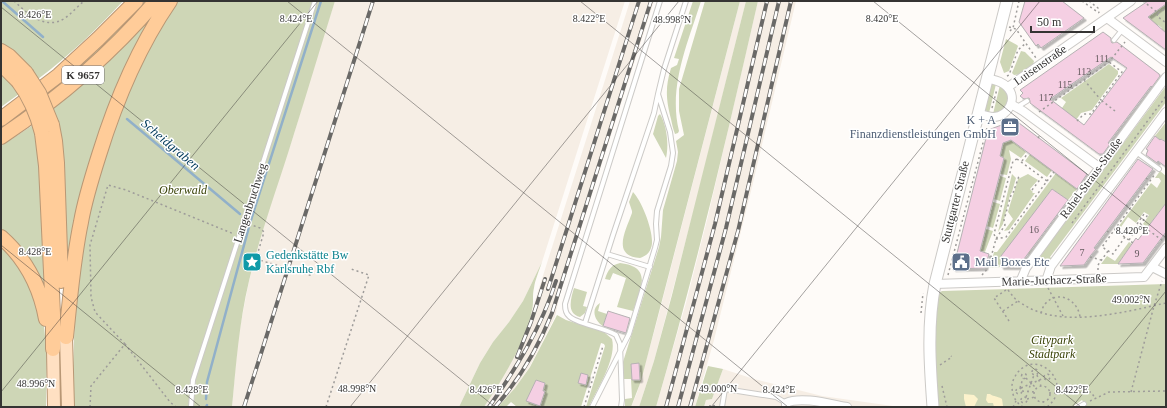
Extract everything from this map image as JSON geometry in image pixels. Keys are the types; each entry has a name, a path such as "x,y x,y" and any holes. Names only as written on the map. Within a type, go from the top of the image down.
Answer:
{"highway":[{"name":"K 9657","path":"1,119 59,75 136,1"},
{"name":"K 9657","path":"1,137 41,109 83,75 120,41 156,1"},
{"path":"66,337 80,222 88,188 112,113 127,77 145,42 170,1"},
{"path":"1,50 9,56 22,77"},
{"path":"1,64 22,77 39,93 47,129 46,166 53,314 53,349"},
{"path":"47,129 55,141 61,290 66,337"},
{"path":"1,237 19,255 36,284 44,305 53,349"}],"main road":[{"name":"Stuttgarter Straße","path":"933,407 931,382 931,303 940,284 978,114 1007,1"},
{"path":"66,337 68,407"},
{"path":"53,349 54,407"}],"street":[{"name":"Luisenstraße","path":"1008,87 1131,1"},
{"path":"1107,18 1166,62"},
{"name":"Rahel-Straus-Straße","path":"1020,282 1026,268 1166,77"},
{"name":"Luisenstraße","path":"987,78 999,81 1008,87 1014,106 996,117 990,116"},
{"path":"1014,106 1032,117 1099,167"},
{"name":"Rahel-Straus-Straße","path":"1046,281 1051,266 1166,112"},
{"path":"978,114 990,116"},
{"name":"Marie-Juchacz-Straße","path":"940,284 1008,286 1020,282 1144,277 1166,248"},
{"path":"1152,267 1165,274"},
{"path":"786,405 792,400 847,407"}],"lane":[{"name":"Langenbruchweg","path":"191,407 193,380 282,108 315,1"},
{"path":"621,407 620,344 616,335 569,316 566,311 566,300 660,1"},
{"path":"585,323 654,113 664,69 686,1"},
{"path":"1114,40 1122,30"},
{"path":"592,407 629,334 657,240 657,211 671,166 673,152 670,132 658,94"},
{"path":"1014,106 1027,102"},
{"path":"1136,152 1159,169"},
{"path":"607,254 650,267"},
{"path":"722,407 725,389 776,398 786,405"},
{"path":"1079,407 1084,404"}],"path":[{"path":"14,1 29,16 49,22 58,22 65,18 84,1"},
{"path":"1013,28 1020,1"},
{"path":"1082,1 1107,18"},
{"path":"1090,1 1098,8 1100,13"},
{"path":"1143,1 1158,13 1157,16 1166,23"},
{"path":"1158,13 1166,8"},
{"path":"1001,24 1016,29 1041,64"},
{"path":"1032,117 1109,62 1130,36"},
{"path":"940,284 999,81 1009,75 1018,50 1026,43"},
{"path":"1077,121 1084,114 1091,114 1122,72 1109,62"},
{"path":"1083,80 1101,100 1115,111"},
{"path":"1070,225 1166,96"},
{"path":"1022,161 1028,153"},
{"path":"996,239 994,234 1013,161 1017,159 1022,161 1048,181"},
{"path":"1125,237 1112,254 1102,246 1159,169"},
{"path":"996,239 1006,238 1054,172"},
{"path":"988,268 996,239 1005,225 1004,220 1018,177"},
{"path":"1032,190 1042,177"},
{"path":"1146,178 1150,181"},
{"path":"176,407 170,402 125,344 95,312 91,297 90,245 108,184 239,236"},
{"path":"1126,204 1130,208"},
{"path":"1129,240 1147,216 1144,214 1137,224"},
{"path":"1140,224 1166,243"},
{"path":"253,263 256,259 264,232 254,225"},
{"path":"1119,232 1122,228"},
{"path":"1115,229 1133,243"},
{"path":"1107,231 1111,234"},
{"path":"1098,265 1108,251"},
{"path":"1090,257 1102,260"},
{"path":"256,259 313,276"},
{"path":"326,407 368,275 351,269"},
{"path":"1131,392 1154,306 1165,274"},
{"path":"1046,281 1047,288 1063,316"},
{"path":"1009,321 994,298 1008,286 1018,301 1029,308 1063,316 1080,317 1121,313 1166,303"},
{"path":"1041,312 1045,304 1053,298 1057,296 1065,297 1073,302 1079,310 1080,317"},
{"path":"1003,311 1018,301"},
{"path":"90,407 91,386 125,344"},
{"path":"584,407 603,346"},
{"path":"1022,402 1021,399 1028,391 1038,370 1036,369 1035,365"},
{"path":"1023,407 1016,401 1012,391 1012,384 1015,376 1020,370 1025,367 1035,365 1044,367 1052,372 1057,382 1057,393 1054,401 1047,407"},
{"path":"1036,369 1033,370 1041,386"},
{"path":"1020,370 1023,374 1020,393"},
{"path":"1044,376 1047,380 1052,372"},
{"path":"1023,374 1036,374"},
{"path":"1012,391 1021,389 1039,380 1046,374 1049,376"},
{"path":"1023,378 1026,378 1036,388"},
{"path":"1041,386 1045,386 1049,393 1048,398 1043,401 1038,400 1035,397 1034,392 1036,388 1041,386"},
{"path":"1021,389 1034,392"},
{"path":"1016,391 1027,399"},
{"path":"1084,404 1109,392 1166,391"},
{"path":"1049,393 1091,392 1095,398"},
{"path":"1019,405 1022,402 1026,402 1027,399 1035,397"},
{"path":"1013,407 1016,401"},
{"path":"1043,401 1044,407"}],"shaded area":[{"path":"335,1 625,1 542,262 523,301 493,342 480,363 459,407 232,407 238,338 249,281 269,207 294,134 318,52"},
{"path":"630,1 654,1 560,294 555,317 530,366 515,388 498,407 484,407 511,361 528,323"},
{"path":"740,1 746,1 696,202 654,361 639,407 631,407 637,393 656,325"},
{"path":"758,1 796,1 714,340 695,407 656,407 686,303 708,216"},
{"path":"723,369 754,379 822,396 900,407 704,407 706,400 712,399"}],"green space":[{"path":"1,1 123,1 82,42 38,79 1,45"},
{"path":"142,1 147,1 106,46 50,94 1,130 1,126"},
{"name":"Oberwald","path":"175,1 335,1 249,281 240,328 232,407 74,407 73,371 75,309 89,205 127,89"},
{"path":"693,1 701,1 681,65 676,98 676,114 679,131 675,134 668,105 668,82 671,68 677,65 679,59 674,58"},
{"path":"705,1 740,1 641,381 631,407 625,407 625,399 632,398 631,379 624,379 623,362 659,247 663,210 677,161 678,152 676,141 684,135 679,111 679,89"},
{"path":"746,1 758,1 684,306 656,407 639,407 654,361 672,295"},
{"path":"1146,3 1166,4 1166,33 1158,25 1157,26 1135,10"},
{"path":"155,13 125,73 67,291 56,117 53,109 106,63"},
{"path":"1006,39 1018,46 1009,71 1004,73 1000,62"},
{"path":"1021,51 1025,52 1034,61 1033,65 1022,74 1014,75 1012,73"},
{"path":"1109,64 1118,71 1118,74 1092,110 1081,113 1076,120 1062,108 1066,102 1061,98"},
{"path":"1,72 19,94 1,107"},
{"path":"991,84 996,84 989,113 984,109"},
{"path":"1000,85 1007,94 1008,101 1005,107 993,114"},
{"path":"1166,86 1166,102 1050,257 1053,260 1048,266 1029,267 1043,251"},
{"path":"660,114 667,136 666,158 653,134 658,116"},
{"path":"1166,122 1166,142 1155,136"},
{"path":"33,125 38,138 46,294 1,232 1,146"},
{"path":"1011,140 1026,152 1021,158 1009,150 1011,159 1007,175 1000,174 1004,158 1000,156 1003,143"},
{"path":"1030,154 1052,170 1047,177 1025,161"},
{"path":"1160,171 1166,176 1166,203 1150,224 1161,238 1143,224 1149,215 1144,212 1136,223 1128,217 1121,227 1119,226 1151,183 1157,188 1161,181 1159,178 1155,178"},
{"path":"1056,173 1077,189 1068,200 1052,189 1039,207 1055,218 1048,226 1020,233 1035,244 1029,254 1013,241 1001,256 1001,267 990,268 994,252 997,252"},
{"path":"1012,174 1016,178 1003,224 998,232"},
{"path":"1028,174 1038,180 1030,189 1033,192 1032,193 1035,193 1009,230 1004,231 1013,219 1008,212 1018,179"},
{"path":"1000,176 1006,178 1000,201 994,199"},
{"path":"633,192 637,196 644,211 652,235 650,250 647,254 640,258 626,253 623,247 624,234 632,213 629,202"},
{"path":"993,202 1000,204 993,228 987,226"},
{"path":"986,229 993,231 985,252 980,251"},
{"path":"1,242 21,264 39,304 44,326 47,355 46,407 1,407"},
{"path":"1129,242 1132,244 1118,264 1101,264 1107,256 1115,261"},
{"path":"542,262 536,279 533,293 533,307 525,334 498,386 484,407 459,407 480,363 493,342 523,301"},
{"path":"620,263 631,265 641,274 641,288 633,311 617,307 626,278 613,273 610,280 605,279 610,268"},
{"name":"Citypark Stadtpark","path":"1166,284 1166,407 1084,407 1086,406 1082,400 1072,407 937,407 934,346 937,294 942,291"},
{"path":"574,288 587,292 583,306 587,307 585,313 580,317 573,313 571,309"},
{"path":"600,303 598,311 607,314 603,326 596,318 594,312 595,308"},
{"path":"557,315 566,320 604,332 612,339 612,356 609,365 589,407 586,407 605,346 601,343 581,407 517,407 511,402 506,407 498,407 515,388 530,367"},
{"path":"708,366 723,369 712,399 706,400 704,407 695,407"}],"sand":[{"path":"964,394 974,395 978,399 974,407 966,407"},
{"path":"987,394 1002,399 1003,406 1006,407 994,407 993,403 988,403 986,400"}],"building":[{"path":"1025,1 1062,1 1084,18 1041,48 1038,44 1036,46 1019,22"},
{"path":"1148,1 1166,1 1166,4 1148,17 1166,33 1166,50 1123,18"},
{"path":"1103,32 1111,38 1112,43 1117,42 1160,76 1108,143 1110,144 1103,154 1099,154 1030,103 1029,98 1024,99 1020,96 1023,93 1020,90","holes":["1111,57 1127,68 1084,125 1050,99"]},
{"path":"1015,120 1087,174 1077,189 1011,140 1003,143 1000,156 1004,158 980,251 989,254 985,268 953,269 988,130"},
{"path":"1155,136 1166,142 1166,167 1158,161 1157,163 1146,155 1148,150 1146,149"},
{"path":"1138,159 1153,169 1094,248 1096,249 1084,265 1060,266"},
{"path":"1052,189 1068,200 1018,267 1001,267 1001,256"},
{"path":"1166,203 1166,232 1143,263 1118,264 1136,238 1138,240"},
{"path":"608,311 630,318 626,333 603,326"},
{"path":"639,363 640,380 632,380 631,364"},
{"path":"581,373 588,375 586,385 578,383"},
{"path":"536,380 545,383 543,391 545,391 540,406 526,401"}],"waterway":[{"name":"Scheidgraben","path":"2,1 43,37"},
{"path":"206,399 207,382 250,223 321,1"},
{"name":"Scheidgraben","path":"127,119 240,214"}],"railway":[{"path":"244,407 373,1"},
{"path":"548,289 639,1"},
{"path":"495,407 528,363 541,339 552,313 651,1"},
{"path":"666,407 715,224 767,1"},
{"path":"678,407 726,228 779,1"},
{"path":"690,407 738,231 791,1"},
{"path":"517,357 531,322 545,279"},
{"path":"489,407 509,377 536,331 556,281"}],"place":[{"name":"K + A Finanzdienstleistungen GmbH","path":"1010,127"},
{"name":"Gedenkstätte Bw Karlsruhe Rbf","path":"252,262"},
{"name":"Mail Boxes Etc","path":"961,262"}]}
